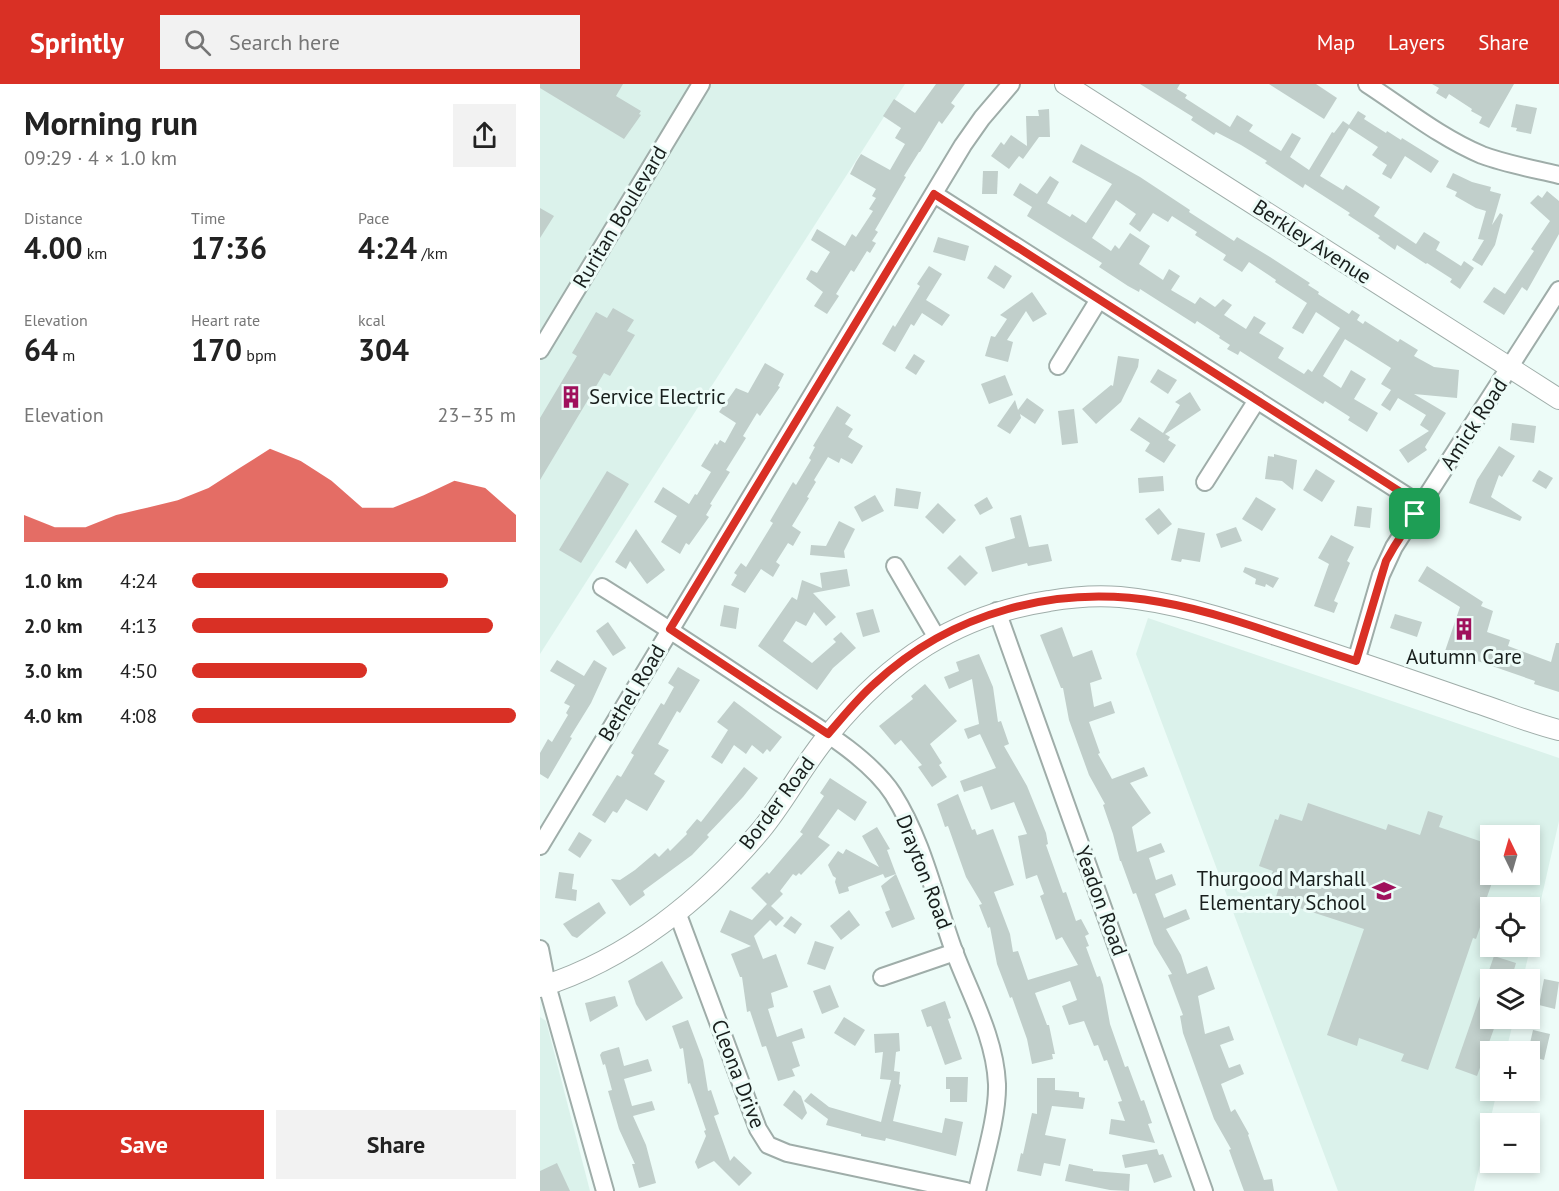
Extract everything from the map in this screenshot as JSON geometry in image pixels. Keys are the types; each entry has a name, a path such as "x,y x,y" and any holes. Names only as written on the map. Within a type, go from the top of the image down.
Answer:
{"street":[{"name":"Ruritan Boulevard","path":"540,350 701,84"},
{"name":"Bethel Road","path":"540,846 963,145 1011,84"},
{"name":"Berkley Avenue","path":"1065,84 1559,399"},
{"path":"1367,84 1448,137 1469,148 1484,155 1559,175"},
{"path":"934,194 1098,301 1421,505"},
{"name":"Amick Road","path":"1356,661 1386,561 1559,290"},
{"path":"1058,366 1098,301"},
{"path":"1205,482 1257,400"},
{"path":"895,566 937,638"},
{"name":"Drayton Road","path":"602,587 670,629 828,734 874,771 892,793 910,825 955,952 983,1022 994,1058 997,1085 994,1110 977,1191"},
{"name":"Border Road","path":"543,986 580,971 623,949 677,912 716,879 759,832 828,734 874,684 907,657 937,638 977,618 997,611 1029,603 1068,598 1116,596 1140,599 1210,614 1559,730"},
{"name":"Yeadon Road","path":"997,611 1204,1191"},
{"name":"Cleona Drive","path":"677,912 758,1129 768,1145 787,1153 966,1191"},
{"path":"540,949 543,986 605,1191"},
{"path":"882,977 955,952"}],"shaded area":[{"path":"540,84 905,84 540,654"},
{"name":"Thurgood Marshall Elementary School","path":"1148,618 1559,758 1559,821 1540,904 1540,897 1480,897 1480,957 1528,957 1525,969 1480,969 1480,1029 1512,1029 1508,1041 1480,1041 1480,1101 1495,1101 1492,1113 1480,1113 1480,1165 1474,1191 1338,1191 1136,654"},
{"path":"540,1017 546,1021 590,1191 540,1191"}],"building":[{"path":"540,84 623,84 616,96 641,111 639,114 641,115 624,139 540,88"},
{"path":"936,84 965,84 951,103 955,106 942,124 939,121 904,176 906,177 875,230 878,232 872,241 876,243 870,253 867,251 854,272 851,270 836,294 839,296 827,314 814,306 823,292 806,279 811,270 817,273 830,252 811,240 817,229 845,246 852,234 856,237 873,211 869,209 876,198 872,196 876,189 850,174 856,162 861,154 890,170 905,144 895,138 901,128 883,116 894,99 915,113"},
{"path":"1140,84 1180,84 1177,89 1187,95 1185,98 1230,127 1237,115 1253,125 1249,131 1281,151 1292,133 1301,138 1290,157 1309,170 1332,132 1334,133 1343,121 1349,125 1358,111 1366,116 1364,119 1386,133 1387,131 1401,140 1402,138 1439,161 1431,173 1405,156 1391,179 1382,174 1387,165 1372,155 1378,147 1349,128 1320,176 1343,190 1346,185 1380,207 1374,216 1416,244 1424,232 1440,242 1436,250 1461,266 1464,261 1474,268 1460,289 1450,282 1452,279 1397,245 1395,250 1378,238 1380,236 1348,215 1350,213 1305,184 1303,188 1241,145 1216,132 1214,135 1191,120 1193,117"},
{"path":"1269,84 1316,84 1337,98 1324,119"},
{"path":"1432,84 1514,84 1489,128 1479,123 1482,117 1471,111 1472,109 1449,94 1446,99 1436,93 1439,88"},
{"path":"1516,104 1537,108 1531,134 1516,131 1517,128 1511,127"},
{"path":"1049,109 1050,137 1039,137 1023,159 1019,156 1009,169 991,156 1001,142 1004,145 1011,135 1027,146 1026,116 1039,116 1038,110"},
{"path":"1081,144 1140,177 1234,241 1237,237 1270,257 1310,283 1308,285 1319,292 1318,294 1349,314 1352,310 1360,315 1357,320 1363,324 1365,321 1398,342 1400,339 1418,350 1414,356 1434,367 1459,370 1457,398 1414,394 1446,413 1425,447 1427,450 1408,463 1399,450 1429,431 1420,425 1426,415 1398,398 1390,411 1381,405 1391,390 1381,384 1391,368 1345,339 1323,376 1341,388 1351,370 1366,379 1354,399 1378,413 1367,432 1348,420 1350,417 1325,401 1323,404 1240,351 1238,355 1227,349 1230,345 1219,338 1220,336 1197,321 1195,324 1140,289 1139,292 1128,286 1099,267 1102,263 1027,216 1032,207 1013,195 1020,183 1037,194 1050,176 1059,182 1047,203 1070,217 1072,214 1086,223 1112,184 1072,162","holes":["1116,200 1136,214 1129,224 1140,232 1153,213 1168,222 1172,216 1197,232 1195,235 1226,255 1223,260 1242,272 1249,262 1276,280 1275,282 1307,303 1292,328 1303,334 1316,312 1340,328 1312,372 1308,369 1304,374 1278,358 1284,348 1259,333 1266,323 1254,316 1246,329 1224,315 1232,305 1223,299 1215,307 1200,297 1195,304 1171,290 1180,276 1169,269 1163,280 1139,264 1150,246 1130,233 1119,249 1115,245 1111,251 1092,238"]},
{"path":"983,171 998,171 997,194 982,194"},
{"path":"1453,173 1472,182 1491,187 1490,191 1501,194 1492,225 1500,213 1503,215 1495,245 1482,266 1472,260 1484,240 1478,239 1486,211 1455,196 1457,192 1446,187"},
{"path":"1547,191 1559,201 1559,234 1527,291 1522,287 1504,315 1483,302 1494,287 1505,294 1534,251 1531,249 1550,221 1530,203 1538,195 1542,198"},
{"path":"540,208 554,216 540,238"},
{"path":"938,237 969,246 965,261 933,252"},
{"path":"995,265 1012,276 1004,289 987,278"},
{"path":"929,266 942,274 926,300 950,315 942,326 922,313 914,326 911,324 895,352 882,344 920,286 917,284"},
{"path":"1032,292 1047,314 1033,322 1026,311 1007,340 1013,342 1008,362 985,356 991,336 995,337 1007,319 1000,315"},
{"name":"Service Electric","path":"613,308 634,320 627,331 635,335 610,376 604,373 540,480 540,418 577,356 572,353 596,312 607,318"},
{"path":"914,354 925,361 916,375 905,368"},
{"path":"1118,356 1139,359 1138,367 1121,402 1096,424 1082,409 1111,385 1113,386"},
{"path":"765,363 784,374 778,386 780,387 760,416 757,413 743,436 746,438 726,470 730,472 710,504 712,505 706,515 709,517 689,545 686,543 680,554 661,542 677,516 654,502 663,487 689,504 695,494 697,495 711,472 701,466 715,443 717,445 720,440 725,443 736,423 719,412 736,388 748,393"},
{"path":"1158,369 1177,380 1168,394 1150,382"},
{"path":"1005,375 1013,395 989,404 981,384"},
{"path":"1190,392 1201,410 1165,434 1170,437 1168,440 1176,445 1164,463 1145,451 1150,443 1130,430 1139,417 1163,433 1180,405 1175,402"},
{"path":"1027,398 1044,410 1035,424 1020,414 1021,418 1010,434 997,426 1015,400 1018,410"},
{"path":"837,406 851,415 845,424 853,429 848,437 863,446 852,464 841,458 839,463 828,457 814,480 816,482 807,497 809,498 792,526 801,532 793,546 788,543 776,562 780,565 773,577 761,569 745,593 731,585 737,575 734,573 741,563 746,567 773,523 770,521 793,482 796,485 811,460 809,458 815,447 813,446"},
{"path":"1074,409 1078,443 1062,445 1058,411"},
{"path":"1512,423 1536,426 1534,443 1510,440"},
{"path":"1499,446 1515,456 1502,477 1499,475 1491,497 1522,517 1520,521 1469,503 1477,480"},
{"path":"1274,454 1297,460 1293,490 1282,481 1265,479 1268,456 1274,457"},
{"path":"1316,469 1335,481 1322,502 1303,490"},
{"path":"1539,470 1553,478 1546,489 1532,481"},
{"path":"607,471 629,484 581,563 559,550"},
{"path":"1163,476 1164,491 1139,493 1138,478"},
{"path":"896,488 921,492 918,509 894,506"},
{"path":"875,495 884,511 862,522 854,507"},
{"path":"987,497 993,508 980,515 974,505"},
{"path":"1256,497 1276,509 1262,531 1242,519"},
{"path":"938,503 956,520 943,534 925,517"},
{"path":"1357,506 1372,508 1370,528 1354,526"},
{"path":"1159,508 1172,524 1158,535 1145,519"},
{"path":"1021,515 1029,547 1048,544 1052,561 1028,566 1027,563 992,572 985,547 1015,538 1010,518"},
{"path":"839,521 855,529 844,551 845,558 810,555 811,545 826,546"},
{"path":"1236,527 1242,541 1221,548 1216,534"},
{"path":"1178,528 1205,533 1200,562 1171,560"},
{"path":"636,529 665,570 647,584 630,561 626,569 615,562"},
{"path":"1331,535 1354,547 1347,561 1350,563 1334,601 1338,603 1334,613 1314,606 1329,564 1318,558"},
{"path":"960,555 978,573 965,586 947,568"},
{"name":"Autumn Care","path":"1427,566 1483,602 1481,606 1493,611 1487,632 1510,640 1508,646 1551,662 1556,643 1559,643 1559,692 1534,684 1535,681 1466,657 1465,661 1444,654 1460,607 1418,581"},
{"path":"1245,567 1279,578 1273,588 1266,584 1265,587 1255,584 1256,579 1243,572"},
{"path":"847,569 850,586 813,593 836,617 826,626 814,612 806,626 796,621 783,641 812,663 836,642 833,639 841,632 856,648 833,668 817,690 758,646 792,597 797,600 802,580 822,588 820,573"},
{"path":"724,605 739,608 736,629 720,626"},
{"path":"873,609 880,632 863,637 856,613"},
{"path":"1395,614 1422,622 1417,637 1390,628"},
{"path":"608,622 626,648 613,656 596,631"},
{"path":"1062,627 1073,657 1092,650 1102,679 1090,683 1094,707 1111,701 1115,713 1089,722 1100,753 1098,754 1112,779 1144,767 1148,776 1130,783 1151,813 1132,827 1137,852 1161,843 1165,852 1149,858 1156,880 1172,874 1176,885 1155,894 1164,918 1186,909 1190,919 1166,929 1181,955 1187,974 1207,966 1215,989 1198,996 1205,1034 1229,1026 1234,1040 1220,1045 1229,1068 1240,1064 1244,1074 1221,1084 1231,1112 1235,1109 1249,1134 1264,1180 1272,1179 1274,1191 1244,1191 1229,1150 1231,1149 1214,1119 1183,1033 1180,1016 1183,1015 1168,975 1172,974 1154,944 1136,893 1133,894 1120,861 1103,805 1105,804 1089,775 1069,720 1063,688 1061,688 1040,635"},
{"path":"979,654 993,687 998,722 1001,721 1009,744 1004,746 1027,786 1046,833 1048,844 1046,845 1063,893 1066,892 1076,921 1081,919 1089,934 1085,936 1089,946 1086,947 1097,977 1100,976 1103,985 1110,1024 1125,1067 1128,1066 1141,1101 1144,1100 1152,1123 1148,1124 1155,1143 1109,1134 1111,1119 1125,1121 1118,1102 1122,1101 1107,1060 1104,1061 1098,1045 1094,1046 1084,1021 1069,1025 1062,1006 1077,1000 1070,981 1035,993 1047,1025 1049,1025 1055,1054 1052,1054 1053,1059 1032,1064 1027,1039 997,964 990,927 988,928 979,905 982,904 966,877 948,826 945,827 937,804 958,794 972,830 975,829 977,835 993,829 1014,885 994,892 1010,934 1013,952 1018,951 1028,980 1078,965 1062,937 1056,940 1040,896 1044,894 1037,875 1026,879 1018,836 1027,834 1014,802 991,810 982,786 964,792 960,781 996,768 980,734 968,739 964,729 979,724 972,679 949,689 944,677 959,671 956,662"},
{"path":"557,660 584,676 594,660 607,668 591,703 548,779 540,774 540,753 548,739 552,742 568,715 566,713 570,706 564,703 575,685 550,671"},
{"path":"678,667 700,680 680,713 677,711 658,744 669,750 654,774 665,781 647,811 626,799 617,813 613,811 605,823 592,815 617,775 621,777 634,755 631,753 661,703 664,705 674,687 668,683"},
{"path":"925,684 957,721 930,744 942,763 939,765 947,777 932,787 918,767 922,765 901,740 895,745 879,726 913,699 911,696"},
{"path":"734,701 782,737 770,752 767,749 763,754 752,745 746,754 734,745 722,764 711,757 728,730 717,722"},
{"path":"744,767 758,778 743,797 707,835 709,837 692,855 643,891 645,895 630,906 611,879 620,880 655,853 659,857 668,848 670,851 687,834 686,832 697,819 701,822"},
{"path":"830,778 867,802 855,821 838,809 818,837 830,845 801,875 793,874 780,891 783,894 771,906 784,918 776,926 770,920 754,936 763,959 776,954 788,987 771,993 774,1007 768,1009 777,1037 802,1028 805,1038 792,1042 800,1066 792,1069 795,1076 778,1081 766,1046 762,1047 750,1011 747,1012 742,977 740,977 731,954 751,946 720,932 730,910 752,920 767,904 751,888 767,872 769,874 803,834 800,832 824,796 820,793"},
{"path":"1308,803 1386,830 1388,824 1420,835 1428,811 1443,816 1439,827 1480,841 1480,885 1491,885 1487,897 1480,897 1480,927 1476,939 1473,938 1428,1070 1401,1061 1404,1054 1359,1038 1357,1046 1327,1035 1364,929 1275,900 1281,881 1270,877 1273,871 1259,866 1275,819 1278,820 1280,814 1302,821"},
{"path":"877,827 890,849 887,850 896,874 885,878 883,874 848,887 849,891 839,894 836,878 828,865 838,851 843,854 846,849 879,867 862,836"},
{"path":"579,832 592,840 580,858 568,850"},
{"path":"559,872 574,874 572,889 577,890 576,901 555,898"},
{"path":"896,874 915,919 892,928 885,912 890,910 881,886"},
{"path":"599,902 606,913 577,938 572,936 563,924"},
{"path":"849,910 860,925 841,940 830,926"},
{"path":"791,916 802,924 795,934 783,926"},
{"path":"815,941 834,947 825,970 807,964"},
{"path":"1494,957 1516,963 1514,969 1489,969"},
{"path":"662,961 683,998 646,1021 636,1004 628,981"},
{"path":"1544,979 1559,982 1555,1009 1540,1005"},
{"path":"830,985 839,1007 822,1014 813,991"},
{"path":"615,996 618,1006 590,1022 585,1003"},
{"path":"1480,996 1480,1029 1494,1029 1490,1041 1480,1041 1480,1068 1477,1076 1455,1068"},
{"path":"945,1001 951,1018 948,1019 962,1059 945,1065 931,1026 927,1027 921,1010"},
{"path":"844,1017 865,1030 855,1046 834,1033"},
{"path":"688,1020 703,1060 708,1091 711,1090 719,1114 714,1116 730,1161 734,1156 752,1173 739,1186 714,1161 698,1169 695,1162 706,1136 704,1131 706,1130 690,1083 688,1084 683,1048 680,1049 672,1026"},
{"path":"1533,1030 1550,1034 1544,1060 1540,1059 1540,1041 1530,1041"},
{"path":"899,1033 900,1051 896,1052 894,1071 900,1072 899,1084 901,1085 893,1121 942,1133 945,1118 963,1122 956,1156 886,1138 885,1141 861,1136 861,1134 826,1125 828,1119 804,1101 811,1093 829,1107 881,1122 891,1080 880,1079 883,1052 875,1053 874,1034"},
{"path":"619,1047 624,1066 648,1059 652,1071 624,1079 632,1106 652,1101 655,1110 633,1116 646,1145 656,1183 639,1188 632,1164 635,1164 619,1129 608,1091 612,1090 605,1064 603,1065 600,1055 602,1052"},
{"path":"946,1077 968,1077 967,1102 950,1102 950,1089 946,1089"},
{"path":"1037,1078 1055,1078 1055,1090 1079,1092 1079,1097 1085,1098 1083,1109 1052,1106 1045,1135 1066,1139 1060,1166 1044,1163 1041,1176 1017,1171 1032,1113 1037,1114"},
{"path":"794,1090 801,1096 807,1113 802,1120 783,1105"},
{"path":"1157,1149 1159,1155 1163,1154 1172,1177 1154,1183 1147,1164 1125,1168 1122,1155"},
{"path":"557,1163 570,1191 540,1191 540,1171"},
{"path":"1069,1164 1093,1169 1093,1171 1130,1174 1129,1191 1110,1190 1065,1181"}],"place":[{"name":"Service Electric","path":"571,397"},
{"name":"Autumn Care","path":"1464,629"},
{"name":"Thurgood Marshall Elementary School","path":"1384,891"}],"route":[{"path":"934,194 1098,301 1421,505 1415,514 1386,561 1356,661 1210,614 1162,602 1116,596 1091,596 1029,603 977,618 950,630 917,650 874,684 828,734 670,629 934,194"}]}
